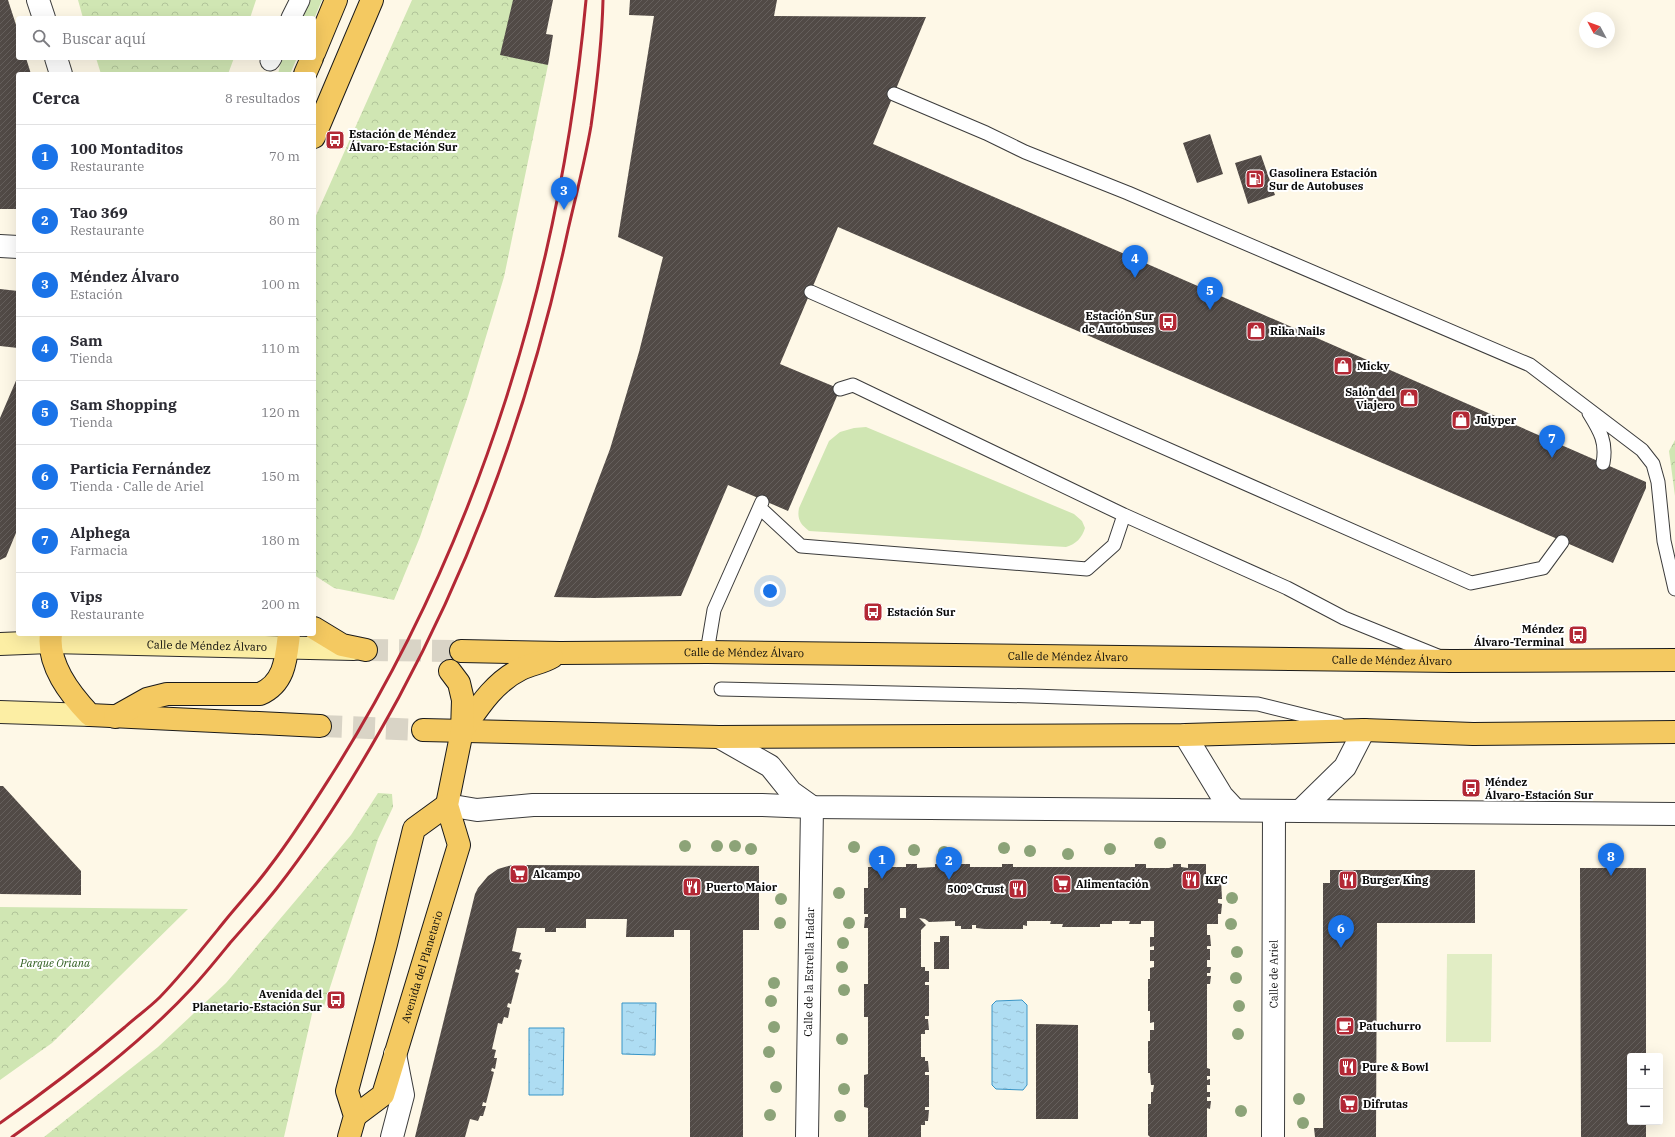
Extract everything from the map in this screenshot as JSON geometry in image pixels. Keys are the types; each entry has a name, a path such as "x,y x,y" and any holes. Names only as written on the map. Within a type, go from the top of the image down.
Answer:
{"main road":[{"path":"316,48 336,0"},
{"path":"316,133 372,0"},
{"path":"306,72 311,60"},
{"name":"Calle de Méndez Álvaro","path":"0,644 51,638 288,641 360,649 334,641 316,629"},
{"path":"51,638 55,666 74,697 90,715"},
{"path":"115,716 147,699 168,694 260,694 270,689 277,681 285,661 288,641"},
{"name":"Calle de Méndez Álvaro","path":"461,651 560,653 707,652 1451,661 1675,660"},
{"path":"462,731 490,692 509,676 522,668 543,662 560,653"},
{"path":"450,671 459,684 462,694 462,731"},
{"path":"0,712 320,726"},
{"path":"422,730 719,737 1185,735 1364,730 1473,734 1675,732"},
{"name":"Avenida del Planetario","path":"354,1116 383,1095 459,845 447,805 462,731"},
{"path":"349,1137 354,1116 347,1091 414,829 447,805"}],"street":[{"path":"38,0 43,16"},
{"path":"292,16 300,0"},
{"path":"57,60 60,72"},
{"path":"0,246 16,247"},
{"path":"1300,811 1345,767 1364,730"},
{"path":"1185,735 1222,796 1235,810"},
{"path":"719,737 770,766 791,792 812,807"},
{"path":"447,805 477,810 533,805 762,805 812,807 1675,814"},
{"name":"Calle de la Estrella Hadar","path":"807,1137 812,807"},
{"name":"Calle de Ariel","path":"1273,1137 1274,811"},
{"path":"392,1137 403,1094 395,1054"}],"lane":[{"path":"894,94 986,133 1025,152 1134,196 1530,365 1642,450 1653,464 1658,482 1664,541 1675,588"},
{"path":"811,292 1471,583 1543,568 1562,542"},
{"path":"840,389 853,385 1124,515 1287,588 1344,618 1451,661"},
{"path":"1582,404 1599,428 1606,448 1603,463"},
{"path":"707,652 714,610 761,504 801,546 1087,569 1114,545 1124,515"},
{"path":"721,689 1033,696 1258,704 1364,730"}],"green space":[{"path":"78,0 256,0 251,16 82,16"},
{"path":"305,0 322,0 315,16 296,16"},
{"path":"412,0 513,0 548,65 504,277 468,396 420,537 394,600 334,588 316,576 316,216"},
{"path":"97,60 233,60 229,72 100,72"},
{"path":"282,60 296,60 291,72 278,72"},
{"path":"866,427 1074,514 1082,521 1085,528 1082,535 1076,542 1066,547 809,531 800,521 798,515 799,508 829,441 840,432 854,428"},
{"path":"1675,440 1675,496 1669,451"},
{"path":"378,793 392,794 393,807 378,839 324,1006 314,1005 284,1137 44,1137 158,1047 226,983 351,835"},
{"name":"Parque Oriana","path":"0,907 188,909 52,1043 0,1080"},
{"path":"1447,954 1492,954 1491,1042 1446,1042"}],"water":[{"path":"1022,1000 1027,1005 1027,1085 1023,1090 996,1089 992,1085 992,1005 996,1001"},
{"path":"622,1003 656,1003 655,1055 622,1054"},
{"path":"529,1028 564,1028 563,1095 529,1095"}],"building":[{"path":"0,0 8,0 16,25 16,60 27,60 30,72 16,72 16,209 0,209"},
{"path":"513,0 553,0 546,34 553,35 548,65 500,55"},
{"name":"Estación Sur de Autobuses","path":"630,0 777,0 774,16 926,17 873,144 1646,482 1646,488 1613,563 838,227 780,364 840,389 788,511 728,485 681,596 594,598 554,597 610,449 639,352 663,257 618,237 654,16 629,15"},
{"path":"1210,134 1223,174 1197,183 1183,143"},
{"path":"1261,155 1275,195 1248,204 1235,163"},
{"path":"0,289 16,291 16,348 0,346"},
{"path":"16,381 16,533 6,557 0,560 0,418"},
{"path":"0,786 3,786 81,871 81,895 0,894"},
{"path":"906,864 917,864 917,868 935,867 935,864 946,864 946,868 959,868 960,864 970,864 970,867 1002,867 1002,864 1013,864 1013,867 1135,867 1135,864 1146,864 1146,868 1169,868 1173,867 1173,864 1181,864 1181,867 1188,868 1188,864 1206,864 1206,878 1203,877 1203,883 1212,883 1212,880 1221,880 1222,899 1218,899 1218,903 1222,904 1221,914 1218,914 1218,924 1207,924 1207,935 1210,935 1211,946 1207,946 1207,949 1210,949 1210,960 1207,960 1207,967 1211,967 1210,973 1207,973 1207,976 1211,976 1210,984 1207,984 1207,1068 1210,1069 1210,1076 1207,1076 1207,1080 1210,1079 1210,1085 1207,1085 1207,1092 1210,1092 1210,1097 1207,1097 1207,1101 1211,1101 1210,1109 1207,1108 1207,1137 1150,1137 1148,1135 1148,1104 1151,1104 1151,1092 1153,1092 1154,1085 1151,1085 1150,1073 1148,1073 1148,1041 1150,1041 1150,1030 1154,1030 1154,1022 1150,1023 1150,1011 1148,1011 1148,979 1150,979 1150,968 1154,967 1154,961 1150,961 1150,950 1154,950 1154,946 1150,947 1150,937 1154,937 1154,921 1141,921 1141,924 1129,924 1130,921 1112,921 1112,924 1100,924 1100,927 1062,927 1063,924 1050,924 1051,921 1027,921 1027,926 1023,925 1023,929 985,929 976,928 976,925 972,925 972,929 961,929 961,926 955,926 955,921 929,922 925,919 919,918 926,925 921,930 921,967 925,967 925,971 929,971 929,982 925,982 925,985 929,985 929,1016 925,1016 925,1019 928,1019 929,1030 925,1030 925,1034 921,1034 921,1057 925,1057 925,1061 928,1061 929,1072 925,1072 925,1075 929,1075 929,1107 925,1107 925,1110 929,1110 928,1121 925,1121 925,1125 921,1125 921,1137 868,1137 868,1108 864,1107 864,1075 868,1074 868,1017 864,1017 864,984 868,984 868,928 864,928 865,917 868,917 868,914 864,914 864,888 868,888 868,867 906,867","holes":["900,908 906,908 906,918 900,918"]},
{"path":"512,865 759,866 759,930 743,930 743,1137 690,1137 690,930 674,930 674,937 626,937 627,919 586,919 586,928 556,928 556,932 545,932 545,928 517,928 512,951 521,953 519,959 522,960 519,970 516,969 515,972 519,973 511,1004 508,1003 507,1007 510,1008 508,1018 504,1017 502,1024 498,1023 492,1049 496,1050 494,1058 497,1058 495,1069 492,1068 491,1071 494,1072 486,1103 483,1102 482,1106 486,1106 483,1116 480,1116 478,1121 470,1119 465,1137 415,1137 475,894 488,876 498,869"},
{"path":"1580,868 1646,868 1646,1053 1627,1053 1627,1125 1646,1125 1646,1137 1581,1137"},
{"path":"1330,870 1475,870 1475,923 1377,923 1376,1137 1315,1137 1314,1128 1323,1128 1323,883 1330,883"},
{"path":"940,936 949,936 949,969 934,969 934,942 940,942"},
{"path":"1036,1024 1078,1025 1078,1119 1036,1119"}],"tunnel":[{"path":"366,650 461,651"},
{"path":"320,726 423,730"}],"railway":[{"path":"0,1123 110,1040 156,1001 178,978 260,879 304,818 336,768 387,680 433,588 472,495 506,399 534,301 557,202 574,101 586,0"},
{"path":"12,1137 59,1103 128,1049 171,1010 201,978 271,895 311,842 357,771 399,697 428,641 478,528 500,470 538,351 554,291 589,139 599,63 603,0"}],"place":[{"name":"Estación de Méndez Álvaro-Estación Sur","path":"335,140"},
{"name":"Gasolinera Estación Sur de Autobuses","path":"1255,179"},
{"name":"Méndez Álvaro","path":"564,210"},
{"name":"Sam","path":"1135,278"},
{"name":"Sam Shopping","path":"1210,310"},
{"name":"Estación Sur de Autobuses","path":"1168,322"},
{"name":"Rika Nails","path":"1256,331"},
{"name":"Micky","path":"1343,366"},
{"name":"Salón del Viajero","path":"1409,398"},
{"name":"Julyper","path":"1461,420"},
{"name":"Alphega","path":"1552,458"},
{"name":"Estación Sur","path":"873,612"},
{"name":"Méndez Álvaro-Terminal","path":"1578,635"},
{"name":"Méndez Álvaro-Estación Sur","path":"1471,788"},
{"name":"Alcampo","path":"519,874"},
{"name":"Vips","path":"1611,876"},
{"name":"100 Montaditos","path":"882,879"},
{"name":"Tao 369","path":"949,880"},
{"name":"KFC","path":"1191,880"},
{"name":"Burger King","path":"1348,880"},
{"name":"Alimentación","path":"1062,884"},
{"name":"Puerto Maior","path":"692,887"},
{"name":"500° Crust","path":"1018,889"},
{"name":"Particia Fernández","path":"1341,948"},
{"name":"Avenida del Planetario-Estación Sur","path":"336,1000"},
{"name":"Patuchurro","path":"1345,1026"},
{"name":"Pure & Bowl","path":"1348,1067"},
{"name":"Difrutas","path":"1349,1104"}]}
